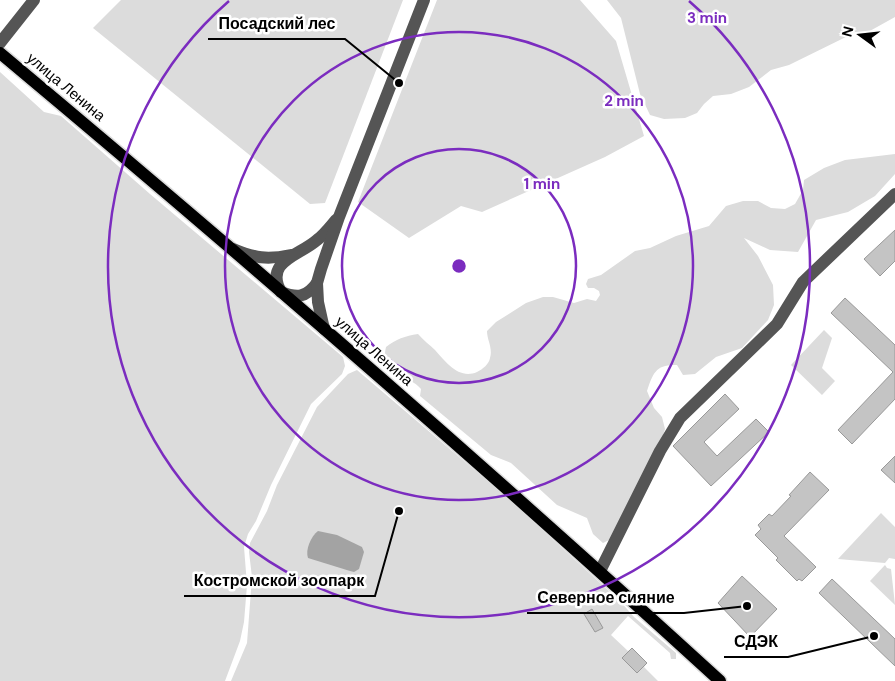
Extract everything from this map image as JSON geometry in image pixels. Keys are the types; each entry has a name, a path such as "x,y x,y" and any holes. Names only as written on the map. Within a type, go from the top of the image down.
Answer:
{"main road":[{"name":"улица Ленина","path":"0,53 281,292 600,571 720,681"}],"street":[{"path":"0,43 34,0"},
{"path":"339,217 318,240 279,266 276,276 281,292 293,297 303,295 312,290 317,283 339,217 424,0"},
{"path":"600,571 660,451 680,418 777,324 803,282 895,194"},
{"path":"228,247 252,257 274,259 300,252"},
{"path":"317,283 318,302 324,330"}],"shaded area":[{"path":"121,0 403,0 325,203 310,204 93,28"},
{"path":"437,0 580,0 616,41 644,136 605,157 482,212 461,206 409,238 358,202"},
{"path":"607,0 895,0 895,17 868,32 852,34 789,65 771,70 749,87 731,94 713,96 697,113 685,118 664,119 650,115 640,94 621,18"},
{"path":"0,72 44,112 61,116 343,357 345,366 342,374 311,404 271,485 256,521 248,534 244,547 247,585 244,622 240,641 225,681 0,681"},
{"path":"895,154 895,174 875,196 848,212 816,220 798,252 770,250 744,238 758,256 773,285 774,305 768,320 742,348 716,357 695,374 683,375 677,365 664,366 656,371 647,391 654,408 662,417 665,429 657,454 613,538 603,543 593,534 587,518 557,505 511,463 491,455 420,396 421,389 396,373 387,364 385,356 386,347 401,338 418,334 448,364 459,372 470,374 477,372 485,366 490,358 491,351 487,331 496,322 526,303 543,297 553,297 574,303 587,299 596,301 600,295 599,291 594,288 588,288 586,284 588,279 601,275 635,251 650,248 676,236 709,226 726,206 743,201 758,201 771,208 785,209 795,204 803,190 804,180 824,168 845,160"},
{"path":"824,330 832,338 822,368 835,381 822,395 791,365"},
{"path":"357,370 506,497 620,601 634,617 676,653 676,659 671,659 670,653 628,616 611,635 628,651 632,648 647,663 644,667 658,681 231,681 247,643 252,577 249,552 250,543 317,407 348,374"},
{"path":"881,513 895,527 895,559 889,558 885,563 838,559"},
{"path":"318,531 337,535 362,547 364,552 359,569 354,572 308,558 309,543"},
{"path":"885,565 891,569 895,605 870,581"}],"building":[{"path":"895,230 895,261 880,276 864,259"},
{"path":"845,298 895,345 895,399 852,444 838,430 893,372 831,313"},
{"path":"725,394 739,409 704,442 717,456 756,419 769,432 711,486 673,446"},
{"path":"895,456 895,483 881,470"},
{"path":"810,472 829,490 784,536 816,567 802,581 799,579 797,581 755,535 761,529 758,525 769,514 772,516"},
{"path":"742,576 777,609 750,637 718,603"},
{"path":"832,579 895,639 895,666 819,593"},
{"path":"592,609 603,628 595,632 584,614"},
{"path":"632,648 647,663 637,673 622,658"}],"place":[{"name":"Посадский лес","path":"399,83"},
{"name":"Костромской зоопарк","path":"399,511"},
{"name":"Северное сияние","path":"747,606"},
{"name":"СДЭК","path":"874,636"}]}
